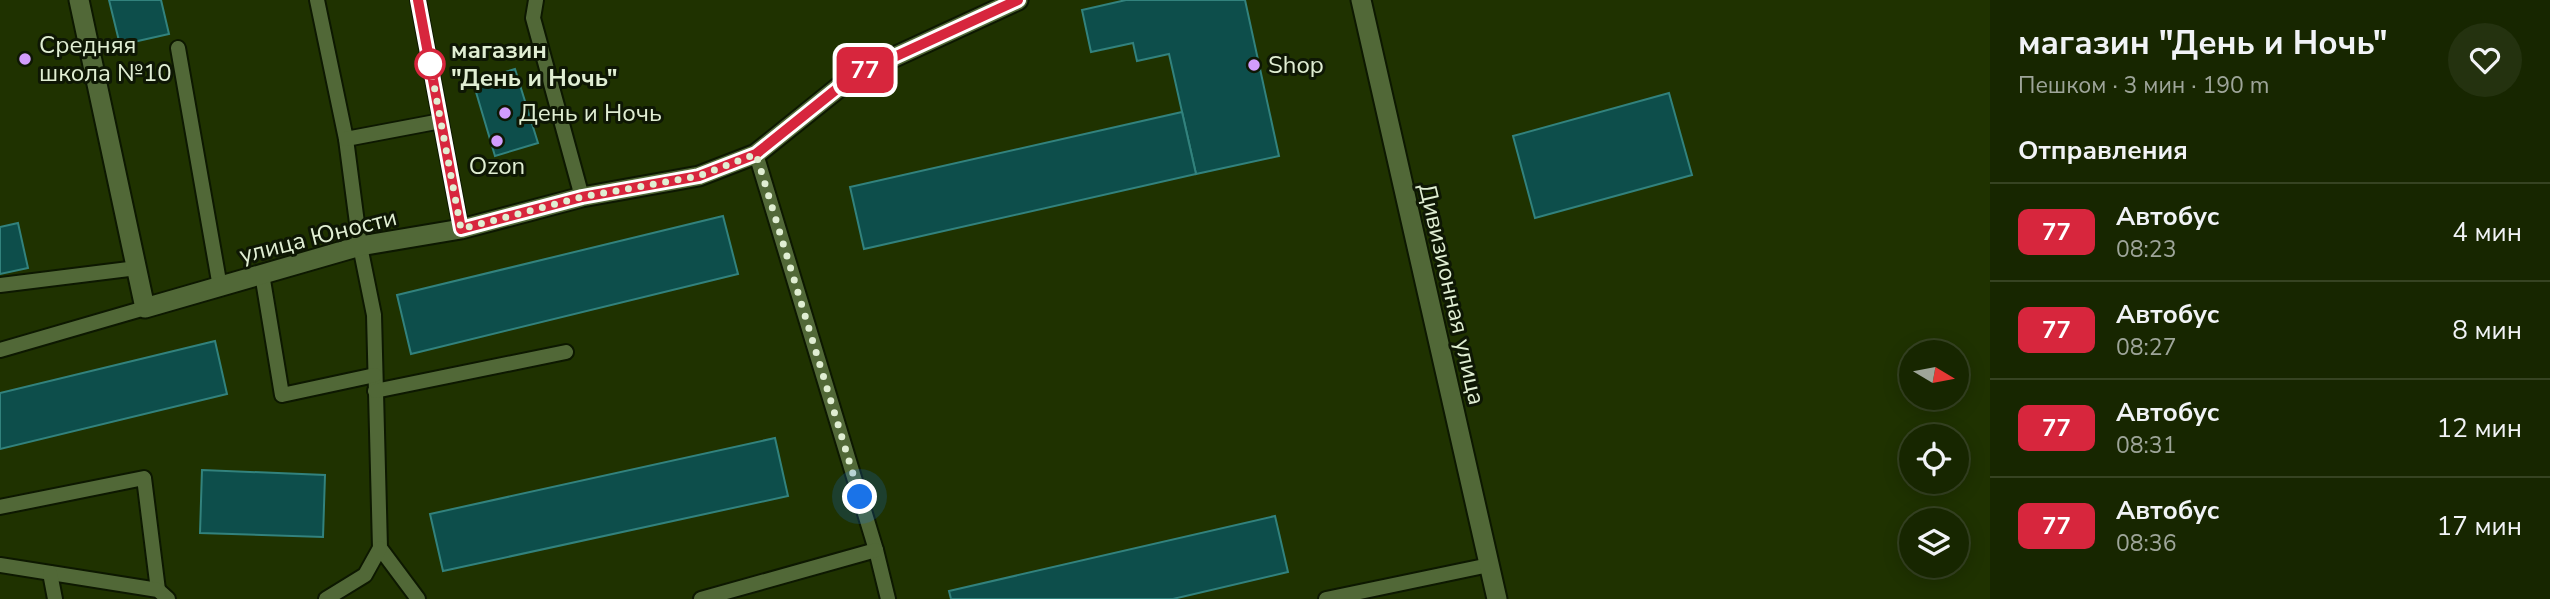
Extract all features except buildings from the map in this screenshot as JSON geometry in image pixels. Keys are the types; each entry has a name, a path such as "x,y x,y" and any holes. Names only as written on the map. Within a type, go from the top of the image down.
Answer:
{"street":[{"path":"79,0 145,308"},
{"name":"улица Юности","path":"145,308 360,246 461,229 582,197 699,176 756,154 853,76 1018,0"},
{"name":"Дивизионная улица","path":"1361,0 1497,599"}],"lane":[{"path":"317,0 345,139 360,246 374,315 380,548 365,575 326,599"},
{"path":"418,0 461,229"},
{"path":"536,0 533,18 582,197"},
{"path":"178,48 220,287"},
{"path":"345,139 441,121"},
{"path":"756,154 876,550 888,599"},
{"path":"0,285 137,268"},
{"path":"261,274 282,395 375,375"},
{"path":"0,350 145,308"},
{"path":"375,391 566,352"},
{"path":"0,508 144,478 163,595 0,565"},
{"path":"380,548 418,599"},
{"path":"701,599 876,550"},
{"path":"1326,599 1489,565"},
{"path":"50,573 55,599"}],"bus line":[{"name":"77","path":"418,0 461,229 582,197 699,176 756,154 853,76 1018,0"}],"place":[{"name":"Средняя школа №10","path":"25,59"},
{"name":"магазин \"День и Ночь\"","path":"430,64"},
{"name":"Shop","path":"1254,65"},
{"name":"День и Ночь","path":"505,113"},
{"name":"Ozon","path":"497,141"}],"route":[{"path":"430,64 461,229 582,197 699,176 756,154 860,497"}]}
